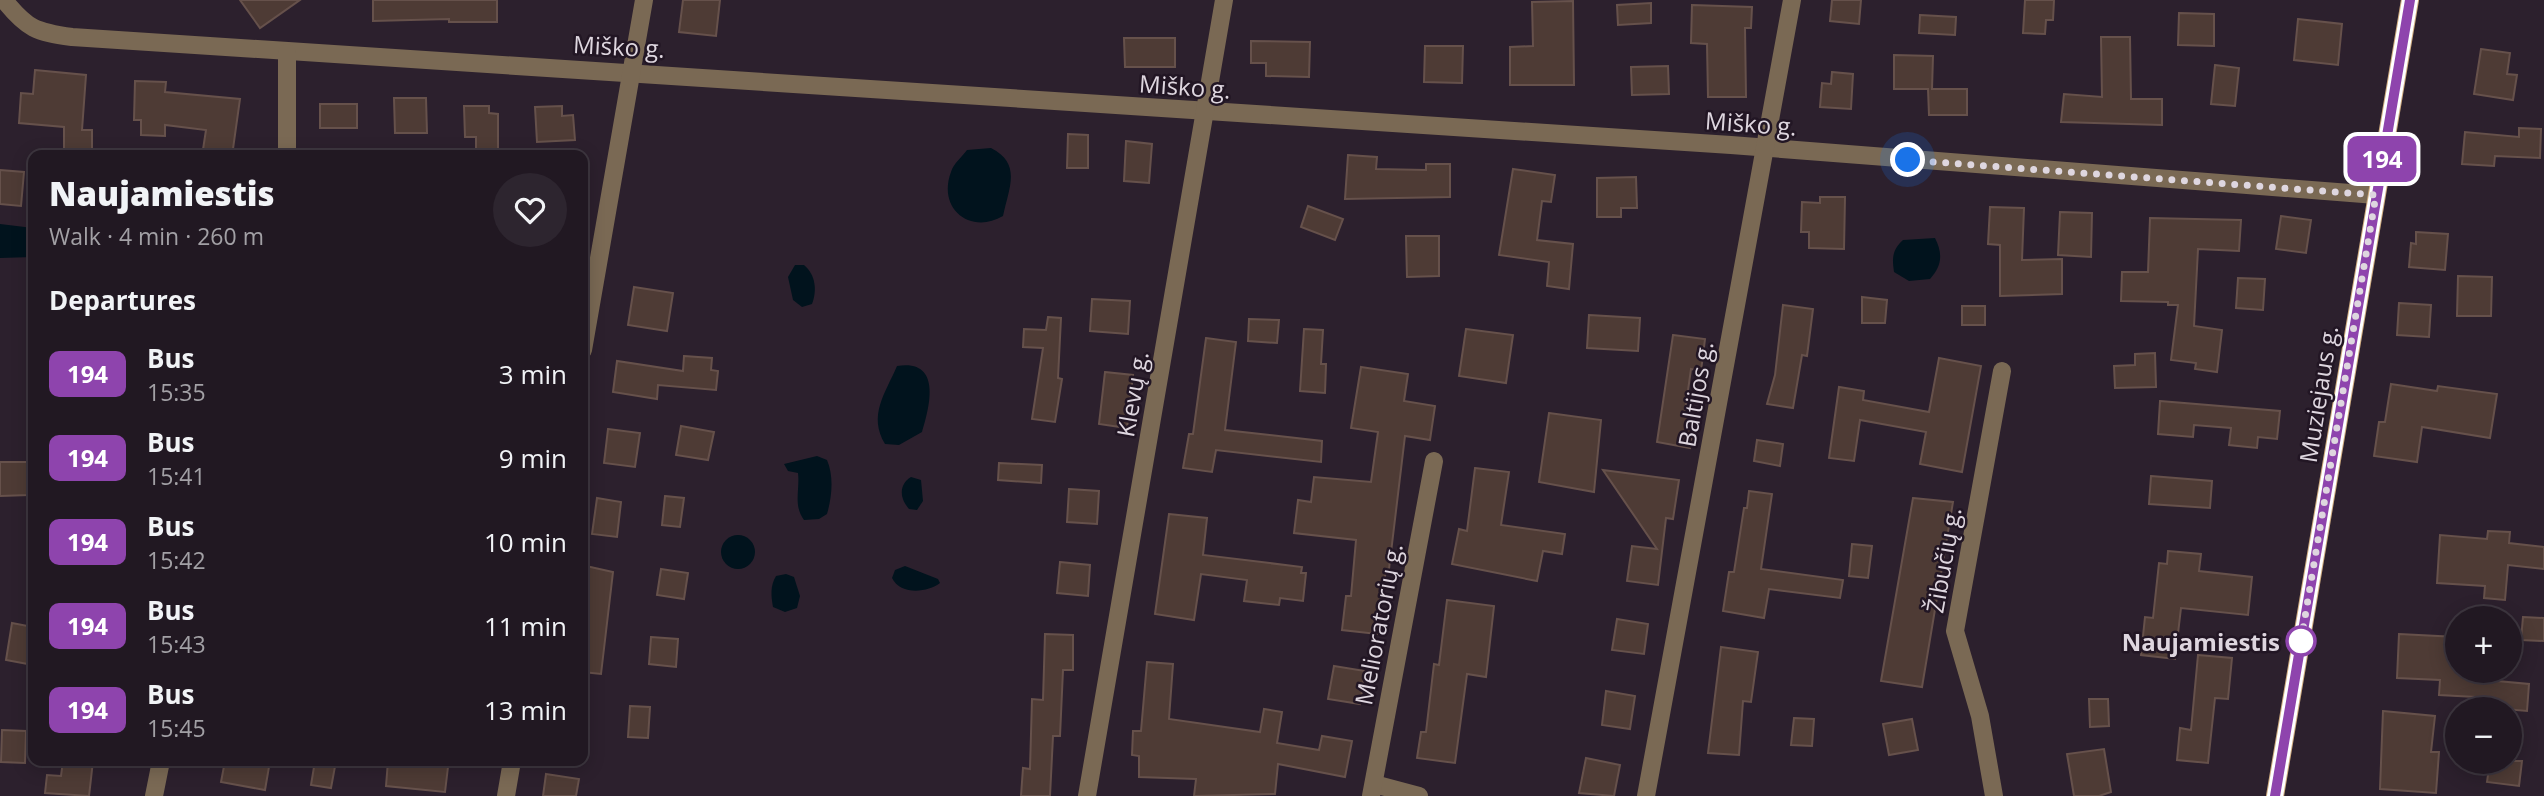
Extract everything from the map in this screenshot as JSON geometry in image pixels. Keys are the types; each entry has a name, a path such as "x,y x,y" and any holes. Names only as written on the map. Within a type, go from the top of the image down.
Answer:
{"main road":[{"name":"Muziejaus g.","path":"2275,796 2410,0"}],"street":[{"name":"Miško g.","path":"4,0 23,24 42,33 287,53 631,71 1766,148 2376,195"},
{"path":"588,321 644,0"},
{"name":"Klevų g.","path":"1087,796 1224,0"},
{"name":"Baltijos g.","path":"1646,796 1792,0"},
{"path":"287,53 287,150"},
{"name":"Žibučių g.","path":"1994,796 1980,716 1955,631 2002,371"},
{"name":"Melioratorių g.","path":"1373,790 1434,461"},
{"path":"154,796 160,766"},
{"path":"506,796 511,766"},
{"path":"1373,790 1419,796"}],"water":[{"path":"991,148 1001,154 1010,169 1010,186 1003,216 991,221 969,220 953,207 949,197 951,172 967,150"},
{"path":"0,224 28,227 28,257 0,258"},
{"path":"1935,238 1940,260 1930,279 1909,281 1894,272 1894,254 1903,240"},
{"path":"795,265 804,265 811,273 814,283 812,304 802,307 793,300 788,277"},
{"path":"897,366 911,366 921,370 927,377 929,387 928,410 922,432 899,445 885,444 878,424 883,395"},
{"path":"817,456 827,460 831,473 829,507 827,514 819,519 804,520 798,503 798,473 788,471 784,464"},
{"path":"911,477 921,480 923,501 917,510 909,509 902,497 902,488"},
{"path":"738,535 750,540 755,552 750,564 738,569 726,564 721,552 726,540"},
{"path":"905,566 938,579 940,583 928,589 907,590 896,584 892,578 895,570"},
{"path":"786,574 794,577 800,596 797,608 785,612 773,607 772,591 776,576"}],"building":[{"path":"240,0 300,0 260,28"},
{"path":"373,0 497,0 497,22 449,22 449,19 373,21"},
{"path":"683,0 720,0 716,36 679,32"},
{"path":"1832,0 1861,0 1859,24 1830,21"},
{"path":"2025,0 2054,0 2053,20 2046,20 2045,34 2023,33"},
{"path":"1573,1 1574,85 1510,85 1510,47 1533,46 1532,2"},
{"path":"1651,3 1651,23 1618,25 1617,5"},
{"path":"1692,5 1752,7 1751,28 1745,28 1746,97 1708,97 1707,44 1691,43"},
{"path":"2179,13 2214,14 2214,46 2178,45"},
{"path":"1920,15 1956,17 1955,35 1919,33"},
{"path":"2298,19 2342,24 2338,65 2294,60"},
{"path":"2101,37 2130,37 2131,99 2162,99 2162,125 2061,122 2064,94 2102,97"},
{"path":"1124,38 1175,38 1175,67 1125,67"},
{"path":"1251,41 1310,42 1309,77 1266,76 1266,63 1251,63"},
{"path":"1425,46 1463,46 1462,83 1424,82"},
{"path":"2481,49 2510,53 2507,74 2517,75 2513,100 2474,94"},
{"path":"1894,55 1933,56 1932,89 1967,89 1967,115 1929,115 1928,89 1894,89"},
{"path":"2215,65 2239,68 2235,106 2211,104"},
{"path":"1668,66 1669,94 1632,95 1631,67"},
{"path":"35,70 86,75 82,130 92,130 92,150 64,150 64,127 19,123 21,93 33,94"},
{"path":"1832,72 1853,74 1851,109 1820,107 1822,83 1831,84"},
{"path":"135,81 166,82 165,92 240,99 233,150 203,150 206,130 165,125 165,136 141,135 141,120 134,120"},
{"path":"394,98 426,98 427,133 395,133"},
{"path":"320,104 357,104 357,128 320,128"},
{"path":"464,106 489,106 489,113 498,114 498,150 476,150 476,137 465,137"},
{"path":"562,106 562,116 573,115 575,140 537,142 535,107"},
{"path":"2519,128 2541,129 2540,158 2495,156 2494,166 2462,164 2465,132 2519,137"},
{"path":"1068,134 1088,135 1088,168 1067,168"},
{"path":"1126,141 1152,144 1149,183 1124,181"},
{"path":"1348,155 1377,157 1376,169 1426,170 1426,164 1450,164 1450,197 1345,199"},
{"path":"1513,169 1555,175 1551,202 1542,201 1537,240 1573,244 1569,289 1547,286 1549,262 1499,255"},
{"path":"0,170 24,172 21,206 0,204"},
{"path":"1636,177 1637,208 1621,208 1621,217 1597,217 1597,178"},
{"path":"1820,197 1845,197 1844,249 1809,248 1809,232 1801,232 1802,202 1820,203"},
{"path":"1308,206 1343,219 1335,240 1301,227"},
{"path":"1990,207 2024,208 2022,260 2062,259 2062,294 2000,296 2000,245 1988,244"},
{"path":"2060,212 2092,213 2091,257 2058,255"},
{"path":"2281,216 2311,220 2306,253 2276,249"},
{"path":"2150,218 2241,220 2239,251 2198,249 2194,326 2222,330 2217,372 2195,369 2196,363 2171,360 2178,305 2168,305 2168,302 2121,301 2122,272 2148,272"},
{"path":"2416,232 2448,234 2445,270 2409,267 2411,243 2416,244"},
{"path":"1406,236 1439,236 1439,276 1407,277"},
{"path":"2458,276 2492,277 2491,316 2457,316"},
{"path":"2238,278 2265,279 2263,310 2236,308"},
{"path":"634,287 673,293 667,331 628,325"},
{"path":"1862,297 1887,300 1885,323 1862,323"},
{"path":"1092,299 1130,301 1128,334 1090,331"},
{"path":"2399,303 2431,305 2429,337 2397,335"},
{"path":"1783,305 1813,309 1807,356 1802,355 1793,408 1767,404 1775,375"},
{"path":"1962,306 1985,306 1985,325 1962,325"},
{"path":"1589,315 1640,318 1638,351 1587,348"},
{"path":"1048,317 1061,318 1058,378 1062,379 1055,422 1032,419 1043,348 1023,347 1024,329 1046,330"},
{"path":"1249,319 1279,320 1277,343 1248,341"},
{"path":"1304,329 1323,330 1321,364 1326,364 1325,393 1300,391"},
{"path":"1466,329 1513,335 1506,383 1459,376"},
{"path":"1673,335 1705,339 1701,371 1691,369 1685,412 1697,414 1690,448 1657,442"},
{"path":"1206,338 1236,342 1225,430 1322,441 1321,462 1216,450 1212,472 1183,468 1189,434 1193,434"},
{"path":"2155,353 2156,387 2115,388 2114,366 2135,365 2135,354"},
{"path":"684,356 712,358 711,370 718,371 716,390 658,385 657,399 613,392 617,361 683,371"},
{"path":"1939,358 1981,366 1962,472 1920,464 1926,432 1860,420 1854,461 1829,458 1839,387 1864,391 1863,400 1929,412"},
{"path":"1361,367 1408,374 1404,401 1435,406 1430,440 1405,436 1389,569 1386,569 1377,634 1342,630 1346,596 1351,596 1356,540 1294,533 1298,500 1311,502 1314,477 1371,482 1378,432 1351,428"},
{"path":"1105,372 1133,375 1127,428 1099,424"},
{"path":"2391,384 2437,391 2438,386 2497,394 2490,438 2422,427 2417,462 2374,456 2379,422 2385,422"},
{"path":"2160,401 2280,411 2277,439 2258,437 2257,448 2229,445 2231,428 2194,425 2193,437 2158,434"},
{"path":"1549,413 1601,420 1594,492 1539,482"},
{"path":"681,426 714,432 708,460 676,455"},
{"path":"608,429 640,433 635,467 604,463"},
{"path":"1757,440 1783,444 1780,466 1754,461"},
{"path":"0,462 28,462 28,495 0,496"},
{"path":"999,463 1042,465 1041,483 998,480"},
{"path":"1475,468 1509,472 1501,525 1565,534 1562,554 1543,551 1537,581 1452,564 1459,529 1467,531"},
{"path":"1603,470 1679,480 1673,519 1666,518 1658,585 1627,581 1632,546 1657,549"},
{"path":"2151,476 2212,481 2210,508 2149,504"},
{"path":"1069,489 1099,491 1097,524 1067,522"},
{"path":"1749,491 1772,494 1761,569 1843,580 1840,598 1769,589 1764,618 1723,611 1729,572 1734,572"},
{"path":"665,496 684,498 680,527 662,525"},
{"path":"597,498 621,502 617,537 592,534"},
{"path":"1913,498 1953,502 1922,687 1881,681"},
{"path":"1169,514 1207,518 1203,555 1302,567 1301,573 1306,573 1303,601 1280,598 1279,605 1244,601 1247,580 1201,574 1194,620 1155,614"},
{"path":"2488,531 2510,532 2509,543 2544,547 2544,569 2508,565 2505,600 2484,598 2485,586 2437,583 2440,535 2487,539"},
{"path":"1852,544 1872,546 1868,578 1849,576"},
{"path":"2168,551 2201,554 2199,571 2252,577 2248,615 2181,608 2175,659 2141,655 2145,617 2153,618 2159,563 2167,564"},
{"path":"1060,562 1090,565 1088,596 1057,593"},
{"path":"588,566 613,572 601,674 588,673"},
{"path":"661,569 688,573 684,599 657,595"},
{"path":"1447,600 1494,606 1486,677 1467,674 1455,763 1417,758 1421,732 1426,732 1434,664 1439,665"},
{"path":"2523,617 2544,618 2544,641 2522,640"},
{"path":"1617,619 1648,624 1644,654 1612,650"},
{"path":"12,623 28,626 28,664 6,660"},
{"path":"1045,634 1073,635 1073,670 1063,670 1060,736 1053,736 1050,796 1021,796 1023,768 1030,769 1032,699 1043,700"},
{"path":"2399,634 2445,636 2445,683 2529,684 2527,711 2522,711 2522,697 2439,695 2440,680 2397,678"},
{"path":"651,637 678,639 676,667 649,664"},
{"path":"1721,647 1758,652 1751,702 1743,701 1739,755 1708,753"},
{"path":"2198,655 2232,658 2228,699 2215,698 2208,763 2177,760 2180,728 2191,730"},
{"path":"1147,662 1173,664 1169,719 1260,732 1264,709 1282,712 1277,743 1319,750 1322,736 1352,741 1345,777 1278,764 1275,794 1194,796 1196,779 1139,777 1139,756 1132,755 1133,731 1141,731"},
{"path":"1334,666 1365,671 1360,704 1328,699"},
{"path":"1606,691 1635,696 1630,729 1602,725"},
{"path":"2089,699 2108,699 2109,726 2090,727"},
{"path":"630,706 650,707 648,738 628,737"},
{"path":"2383,711 2435,716 2431,752 2439,752 2436,793 2380,789"},
{"path":"1794,718 1814,719 1812,746 1791,745"},
{"path":"1912,719 1918,750 1889,755 1883,724"},
{"path":"2,730 26,731 25,763 1,762"},
{"path":"2104,749 2111,792 2099,796 2074,796 2067,754"},
{"path":"1586,758 1620,765 1614,796 1579,793"},
{"path":"62,766 92,766 89,796 45,793 47,775 61,776"},
{"path":"224,766 269,766 265,790 221,782"},
{"path":"314,766 335,766 331,788 311,785"},
{"path":"388,766 448,767 445,792 386,786"},
{"path":"546,774 579,779 576,796 543,796"},
{"path":"2488,774 2520,774 2519,786 2487,782"}],"bus line":[{"name":"194","path":"2275,796 2410,0"}],"place":[{"name":"Naujamiestis","path":"2301,641"}],"route":[{"path":"1908,160 2376,195 2301,641"}]}
